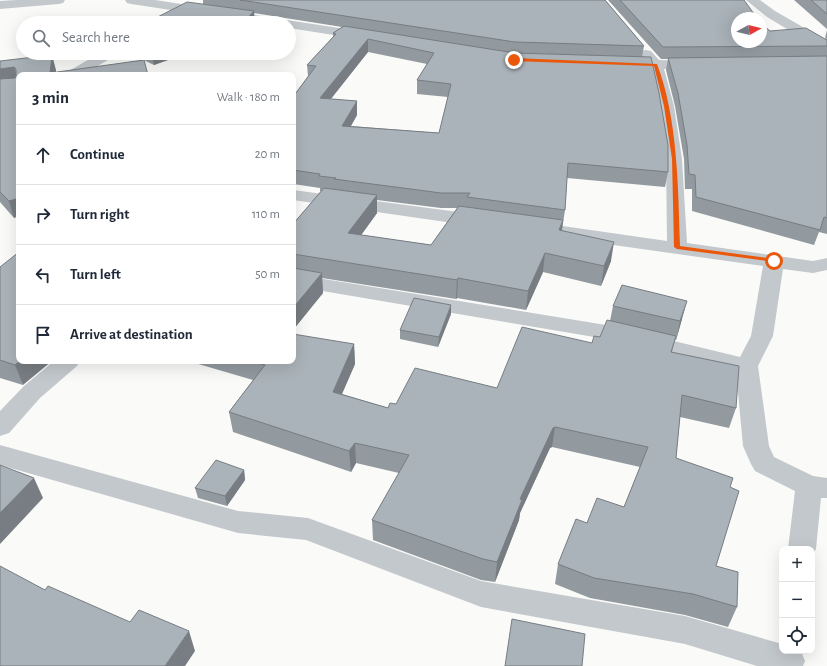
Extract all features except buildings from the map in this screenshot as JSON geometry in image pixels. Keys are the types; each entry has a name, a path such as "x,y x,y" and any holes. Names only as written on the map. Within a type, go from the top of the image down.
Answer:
{"street":[{"path":"0,5 59,0"},
{"path":"131,0 239,16"},
{"path":"173,16 203,0"},
{"path":"752,0 771,14 827,47"},
{"path":"296,25 374,38"},
{"path":"637,42 656,65 666,106 674,159 677,247"},
{"path":"77,72 98,60"},
{"path":"608,63 656,65 710,64"},
{"path":"296,195 497,223"},
{"path":"536,228 813,267 827,264"},
{"path":"774,261 762,336 748,366 756,446 764,464 818,487 803,546"},
{"path":"296,280 612,333 748,366"},
{"path":"0,427 32,392 65,364"},
{"path":"0,455 238,522 308,529 481,594 685,630 789,659"}],"route":[{"path":"514,60 656,65 666,106 674,159 677,247 774,261"}]}
